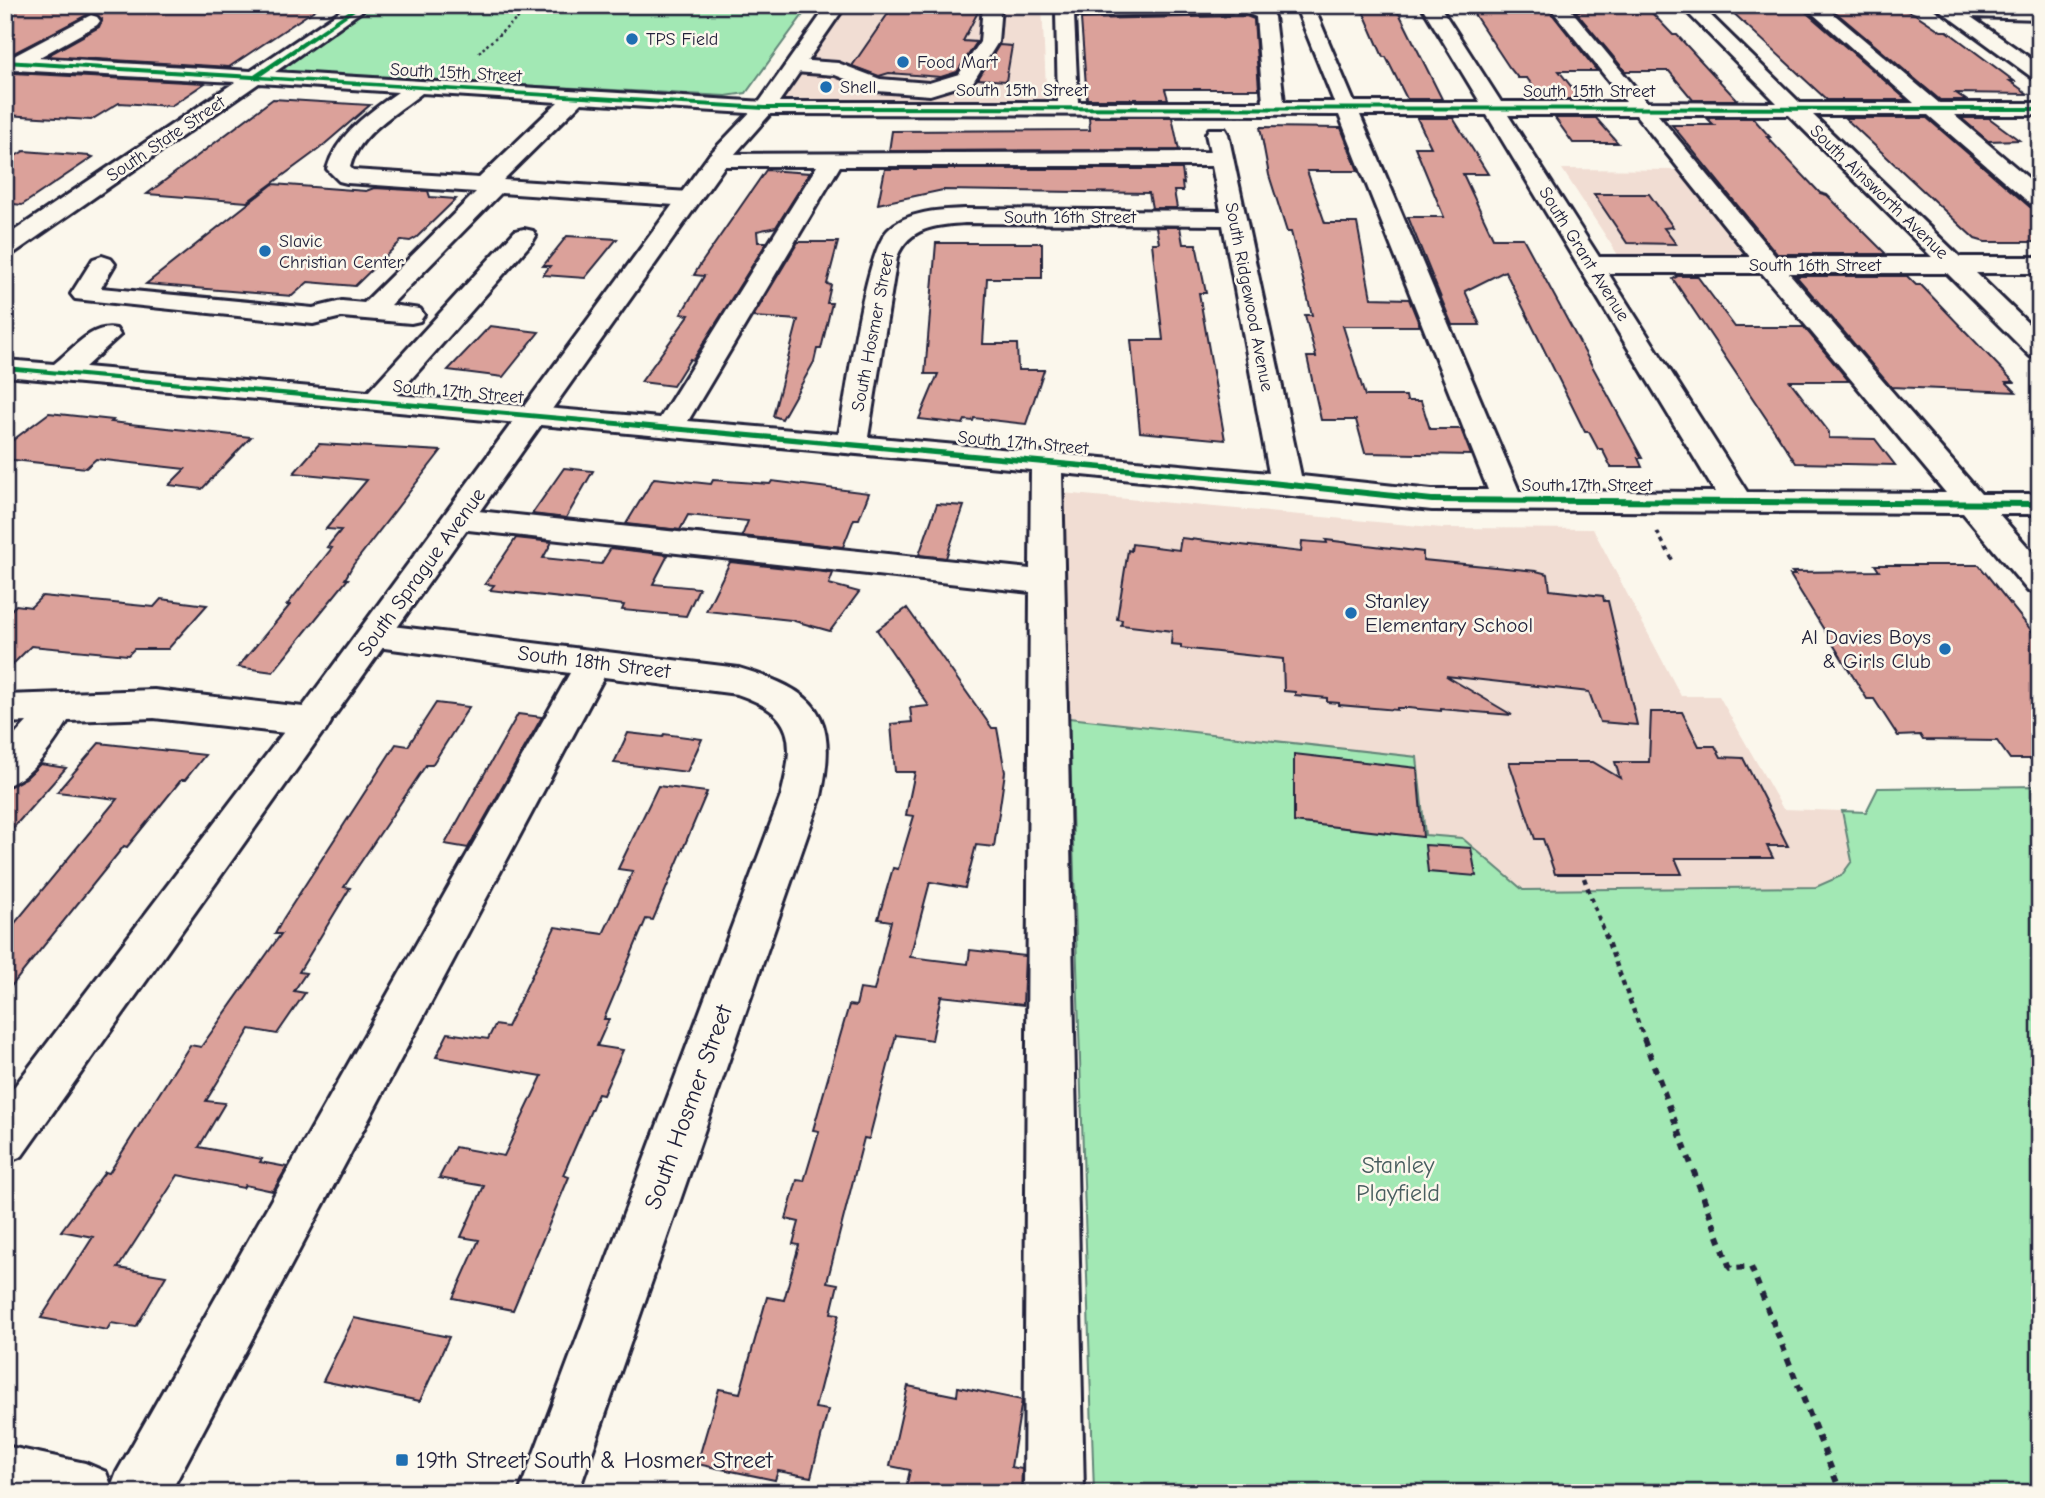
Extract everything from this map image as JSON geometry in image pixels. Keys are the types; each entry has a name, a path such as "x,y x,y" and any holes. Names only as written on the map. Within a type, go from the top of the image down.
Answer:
{"street":[{"name":"South State Street","path":"5,248 361,5"},
{"name":"South Sprague Avenue","path":"5,1139 375,636 718,159 765,108 837,5"},
{"path":"794,66 838,69 877,85 930,89 966,78 989,42 992,5"},
{"path":"1304,5 1508,502"},
{"name":"South Grant Avenue","path":"1430,5 1738,503"},
{"path":"1557,5 1769,265 2040,583"},
{"name":"South Ainsworth Avenue","path":"1689,5 2040,350"},
{"path":"1812,5 2040,200"},
{"path":"1068,108 1065,12 1081,9 1247,8 1263,12 1265,17 1274,108"},
{"path":"1946,8 2040,14"},
{"path":"1946,8 2040,74"},
{"path":"9,64 91,21"},
{"name":"South 15th Street","path":"9,64 765,108 2040,109"},
{"path":"865,107 867,98 877,85"},
{"path":"416,88 360,133 339,159 338,169 347,176 689,199"},
{"path":"371,311 575,97"},
{"name":"South Ridgewood Avenue","path":"1213,108 1287,485"},
{"path":"718,159 1222,159"},
{"path":"668,429 832,160"},
{"name":"South 16th Street","path":"908,226 935,219 965,216 1233,218"},
{"name":"South Hosmer Street","path":"852,445 885,257 893,238 908,226"},
{"path":"375,402 524,236"},
{"path":"102,264 84,294 313,316 342,309 411,315"},
{"name":"South 16th Street","path":"1591,265 2040,265"},
{"path":"62,372 106,335"},
{"name":"South 17th Street","path":"5,368 1432,500 2040,504"},
{"path":"1046,463 1054,1493"},
{"path":"459,519 1045,582"},
{"name":"South 18th Street","path":"375,636 739,681 783,697 795,707 801,719"},
{"path":"138,1493 594,662"},
{"path":"5,709 154,704 312,722"},
{"path":"5,771 39,735 57,706"},
{"name":"South Hosmer Street","path":"548,1493 801,796 810,750 808,733 801,719"},
{"path":"5,1475 85,1493"}],"path":[{"path":"478,51 533,5"},
{"path":"1657,532 1673,561"},
{"path":"1584,878 1730,1268 1751,1268 1841,1493"}],"shaded area":[{"path":"837,5 1042,5 1047,108 765,108"},
{"path":"1562,169 1677,170 1746,255 1618,255"},
{"name":"Stanley Elementary School","path":"1062,493 1442,528 1593,529 1681,696 1719,696 1783,809 1842,811 1852,861 1841,876 1816,887 1523,890 1462,838 1425,835 1416,757 1069,718"}],"green space":[{"path":"371,5 810,5 746,93 726,96 290,73 282,67"},
{"name":"Stanley Playfield","path":"1069,718 1417,757 1425,835 1462,838 1523,890 1816,887 1841,876 1852,861 1842,811 1866,812 1878,788 2040,786 2040,1493 1094,1493"}],"building":[{"path":"5,5 322,5 229,67 47,56 99,27 102,19 92,13 12,54 5,53"},
{"path":"894,5 980,8 963,41 977,42 957,72 941,77 889,73 879,76 852,66"},
{"path":"1728,8 1801,8 1907,100 1827,100"},
{"path":"1549,10 1597,71 1559,71 1581,99 1542,99 1527,78 1518,78 1509,67 1472,11"},
{"path":"1833,10 1905,10 1915,14 1941,31 1947,31 2028,94 1956,93 1966,100 1940,100"},
{"path":"1363,11 1395,11 1400,15 1442,99 1407,99 1386,57 1383,57"},
{"path":"1575,11 1651,12 1673,35 1677,35 1737,100 1693,100 1669,71 1625,71"},
{"path":"1246,16 1254,19 1259,89 1165,89 1168,99 1087,99 1081,19"},
{"path":"999,45 1012,46 1006,81 978,79"},
{"path":"5,71 205,83 171,106 119,103 91,120 5,115"},
{"path":"273,99 370,105 319,149 247,202 147,194"},
{"path":"1089,117 1172,117 1179,150 889,151 892,131 1090,130"},
{"path":"1417,118 1453,118 1488,174 1463,174 1493,238 1523,238 1642,458 1638,458 1642,467 1611,467 1602,449 1598,449 1589,432 1585,432 1505,271 1465,291 1480,325 1452,325 1408,217 1444,217 1415,147 1431,147"},
{"path":"1555,118 1596,118 1618,143 1573,143"},
{"path":"1707,118 1753,118 1770,137 1767,137 1820,193 1827,195 1886,254 1777,254 1672,125 1714,125"},
{"path":"1845,118 1927,118 2030,207 2040,209 2040,242 1985,242 1975,239"},
{"path":"1961,118 1989,118 2019,140 1988,141"},
{"path":"1260,127 1341,128 1358,171 1307,171 1325,223 1357,223 1371,298 1409,299 1420,326 1343,326 1365,396 1406,396 1407,401 1421,401 1430,429 1461,429 1471,455 1365,453 1356,420 1321,420 1307,357 1316,357 1305,315 1312,315 1291,232 1287,232 1269,175"},
{"path":"24,151 93,157 22,205 5,203 5,162"},
{"path":"885,169 1182,169 1184,184 1182,183 1183,191 1174,191 1177,208 1152,208 1149,193 943,190 878,204"},
{"path":"766,170 810,173 776,227 757,231 758,242 767,242 693,360 690,359 673,386 641,382 689,315 681,314 704,276 694,275"},
{"path":"273,184 366,191 374,188 428,191 430,197 456,199 417,237 410,241 402,240 355,286 308,282 292,296 146,284"},
{"path":"1594,194 1649,194 1673,227 1664,228 1676,244 1627,243"},
{"path":"1156,227 1180,227 1183,244 1196,244 1206,293 1199,293 1225,440 1140,432 1131,340 1163,340 1152,243 1159,243"},
{"path":"567,236 617,239 585,278 543,275 550,266 543,266"},
{"path":"798,242 838,242 827,284 831,285 827,303 832,303 821,349 817,349 814,362 782,419 773,416 798,320 753,317"},
{"path":"936,243 1042,243 1042,278 987,278 983,344 1017,344 1018,370 1044,370 1026,424 974,418 973,421 965,420 963,424 919,419 938,374 925,374"},
{"path":"1678,276 1697,276 1735,327 1804,327 1849,381 1790,381 1829,432 1829,438 1875,439 1895,465 1796,463 1673,279"},
{"path":"1796,276 1907,276 1916,285 1921,285 2014,382 2006,382 2016,392 1891,387"},
{"path":"490,326 539,332 503,377 448,370"},
{"path":"49,413 251,437 202,489 169,485 185,469 96,459 86,468 5,459 5,446"},
{"path":"319,444 441,451 353,565 345,579 348,579 273,672 238,667 290,605 287,605 332,548 327,547 341,530 326,529 367,480 294,473"},
{"path":"564,468 593,471 566,518 532,514"},
{"path":"654,478 711,484 713,480 770,484 772,481 869,493 859,519 854,519 843,547 742,536 748,521 688,515 680,530 626,524"},
{"path":"937,504 964,506 946,558 919,555"},
{"path":"516,538 552,542 543,558 601,564 611,548 668,555 653,584 699,588 686,616 622,610 624,605 490,590 494,585 485,584"},
{"path":"1181,538 1301,552 1302,541 1327,543 1326,540 1423,552 1423,560 1536,571 1548,574 1550,590 1603,596 1604,601 1608,601 1637,725 1600,722 1589,692 1446,676 1512,715 1339,705 1327,702 1327,698 1295,695 1295,692 1284,691 1283,659 1181,648 1181,645 1171,644 1172,631 1121,625 1122,620 1117,619 1128,550 1131,551 1132,544 1179,550"},
{"path":"730,562 833,573 829,584 859,592 830,631 791,620 706,611"},
{"path":"1875,565 1979,565 2040,641 2040,759 2010,759 1997,741 1923,740 1920,735 1898,736 1874,699 1867,699 1790,575 1795,575 1792,572 1879,571"},
{"path":"42,596 154,607 161,599 207,605 168,649 134,649 128,655 31,646 5,672 5,616 16,605 31,607"},
{"path":"907,608 992,728 997,728 1005,772 994,847 976,845 965,888 930,882 910,957 968,964 970,950 1025,956 1023,1005 941,996 932,1040 896,1035 869,1139 864,1138 827,1282 838,1284 831,1313 839,1314 815,1408 828,1410 811,1477 778,1471 775,1480 697,1464 719,1389 740,1393 767,1297 784,1300 799,1245 793,1244 799,1222 786,1219 797,1180 804,1181 819,1131 813,1130 849,1005 856,1006 860,989 874,991 891,921 878,919 893,868 898,869 914,816 906,815 915,772 895,772 891,724 912,722 910,708 929,706 877,630"},
{"path":"436,703 469,707 432,765 426,765 344,887 350,888 299,972 306,973 294,991 305,993 277,1034 250,1029 206,1101 225,1103 199,1147 262,1159 260,1162 287,1167 273,1191 178,1175 118,1268 166,1276 136,1327 111,1323 107,1330 41,1318 93,1237 61,1231 105,1172 109,1173 190,1045 201,1047 281,934 275,934 283,919 396,744 408,746"},
{"path":"1651,712 1682,712 1699,746 1715,746 1721,757 1743,758 1788,846 1767,846 1773,858 1675,858 1682,874 1555,874 1543,839 1535,839 1509,762 1593,762 1620,778 1615,762 1649,762"},
{"path":"518,714 542,717 468,848 445,844"},
{"path":"628,733 702,739 687,772 614,763"},
{"path":"99,743 205,755 185,780 181,780 127,847 124,846 5,994 5,935 117,799 57,792"},
{"path":"1294,754 1417,768 1423,837 1294,822"},
{"path":"40,764 66,768 5,837 5,788 26,778"},
{"path":"658,786 707,792 653,920 646,919 604,1019 609,1019 597,1046 623,1050 603,1095 598,1094 563,1175 569,1177 513,1310 453,1298 479,1240 461,1237 484,1186 439,1178 455,1147 504,1156 542,1076 436,1057 448,1033 488,1039 495,1025 507,1027 555,927 603,934 633,871 618,869"},
{"path":"1425,845 1471,848 1476,876 1428,872"},
{"path":"354,1318 449,1337 420,1401 323,1381"},
{"path":"908,1386 957,1396 958,1387 1022,1400 1011,1467 1022,1469 1021,1493 973,1493 936,1485 934,1493 905,1493 910,1470 890,1466"}],"cycle path":[{"path":"254,78 361,5"},
{"path":"5,62 765,108 2040,109"},
{"path":"5,368 1262,482 1432,500 2040,504"}],"place":[{"name":"TPS Field","path":"632,39"},
{"name":"Food Mart","path":"903,62"},
{"name":"Shell","path":"826,87"},
{"name":"Slavic Christian Center","path":"265,251"},
{"name":"Stanley Elementary School","path":"1351,613"},
{"name":"Al Davies Boys & Girls Club","path":"1945,649"},
{"name":"19th Street South & Hosmer Street","path":"402,1460"}]}
